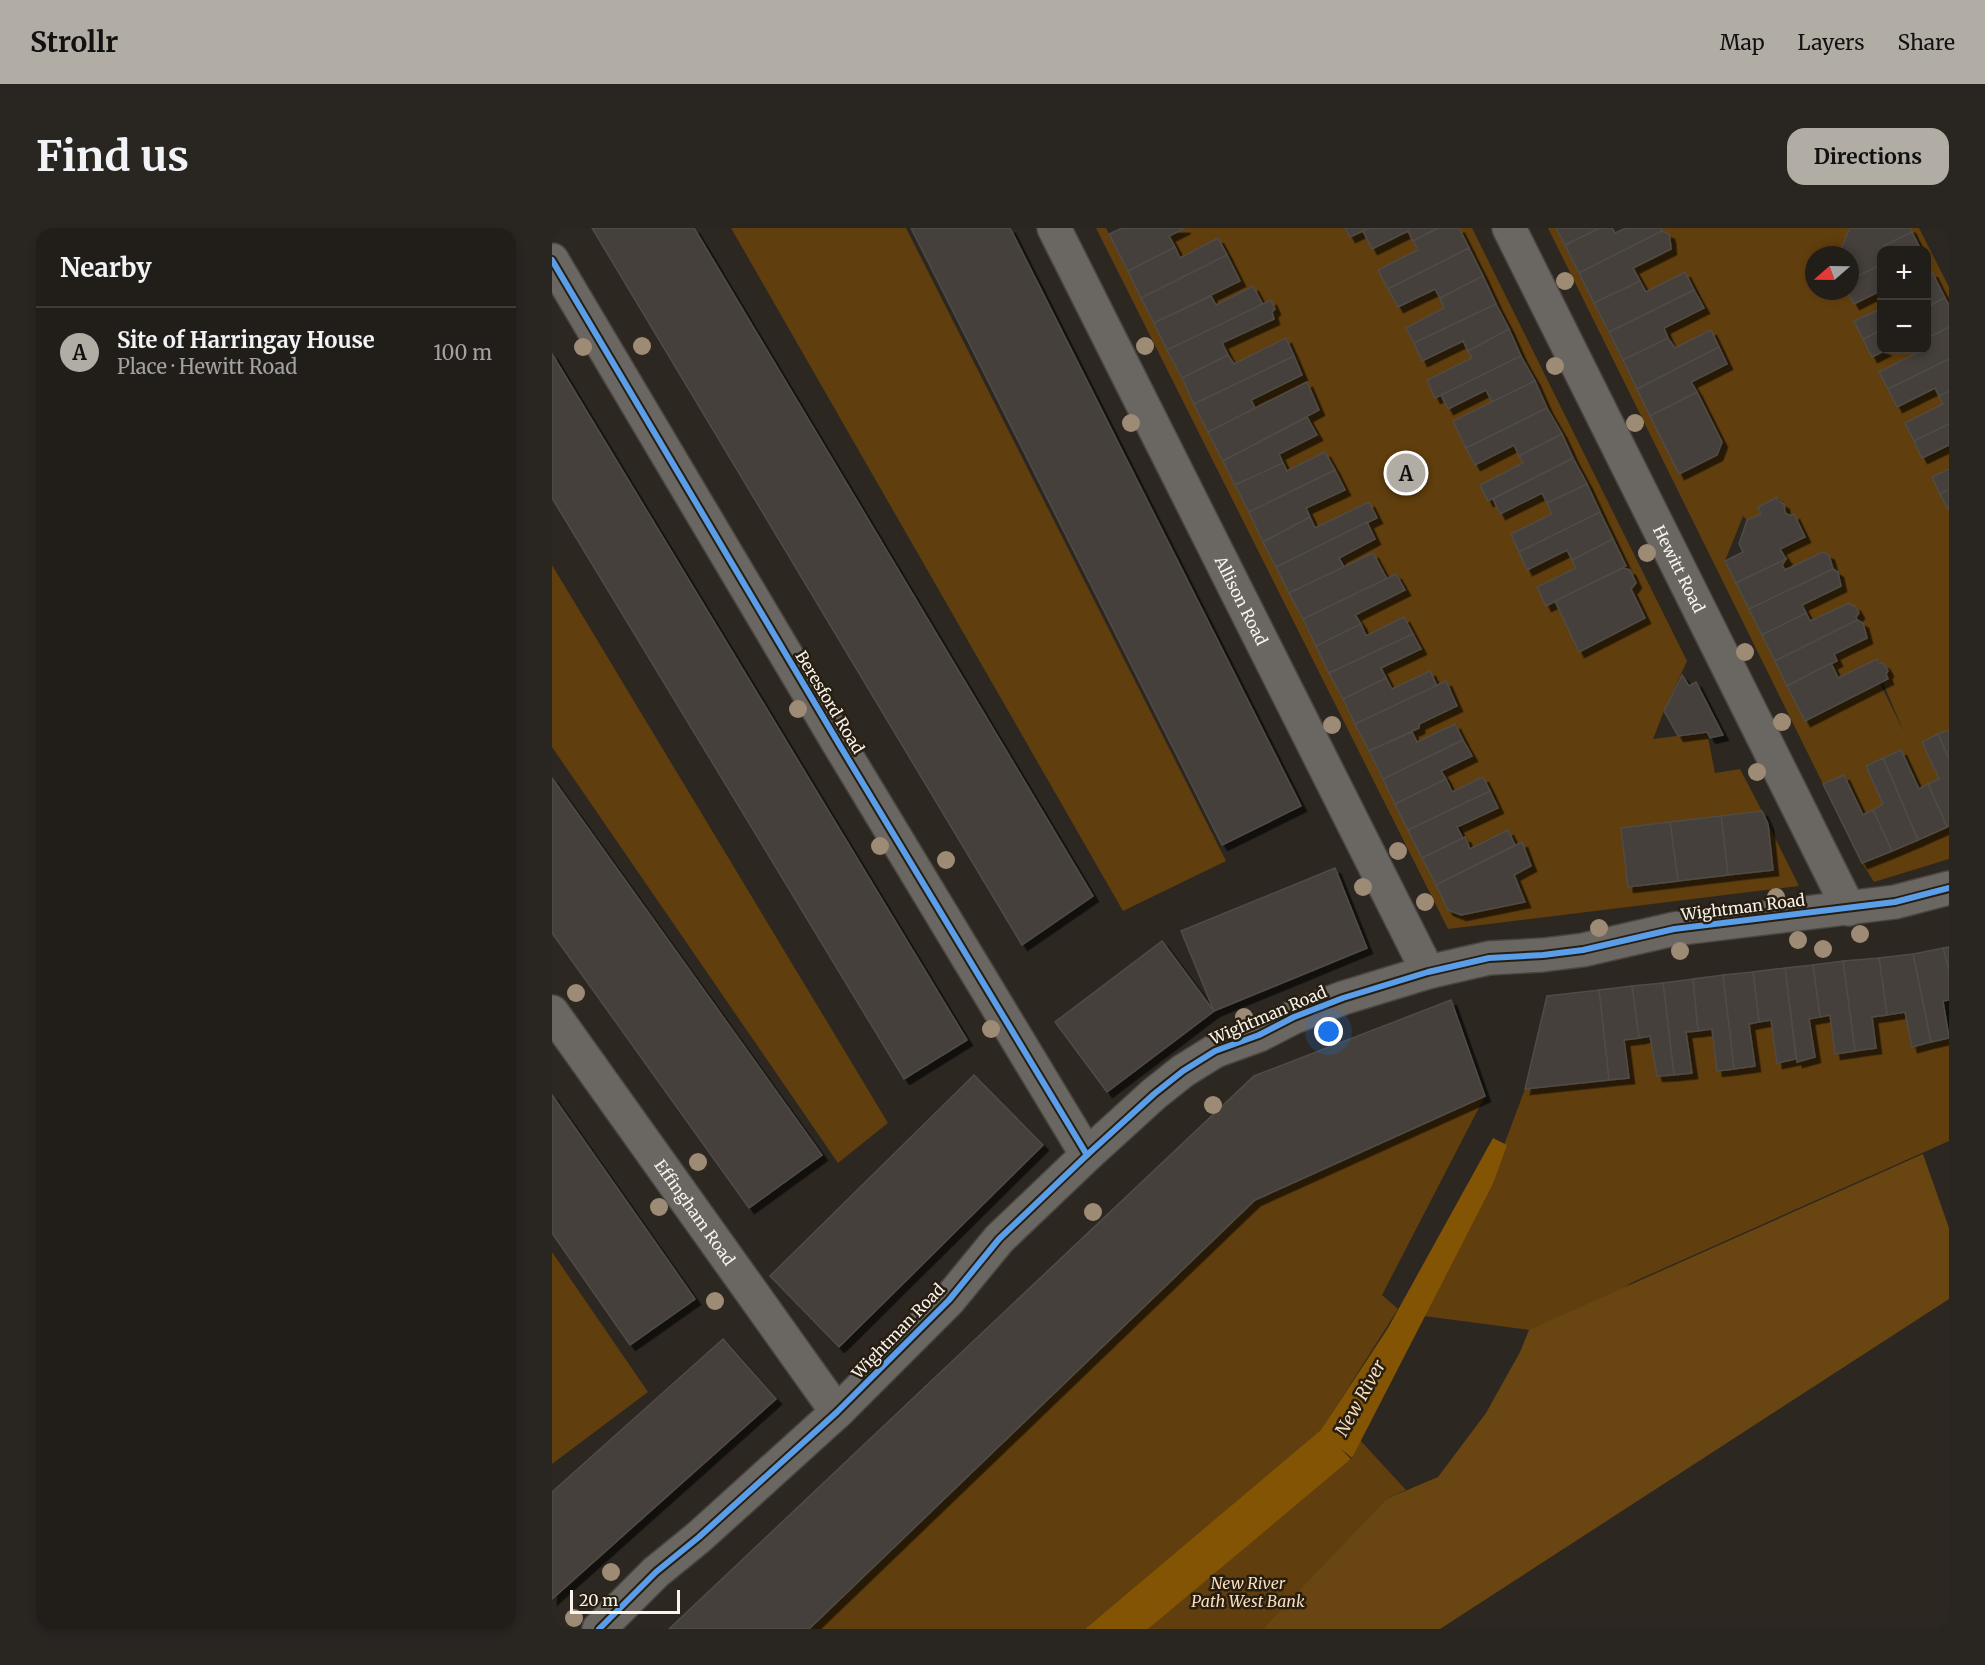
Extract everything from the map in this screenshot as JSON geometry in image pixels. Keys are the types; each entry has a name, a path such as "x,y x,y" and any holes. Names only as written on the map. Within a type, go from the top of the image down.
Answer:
{"street":[{"name":"Allison Road","path":"1054,228 1428,972"},
{"name":"Hewitt Road","path":"1509,228 1849,909"},
{"name":"Beresford Road","path":"552,260 839,744 1087,1155"},
{"name":"Wightman Road","path":"599,1629 656,1572 699,1537 837,1412 949,1300 999,1239 1087,1155 1154,1094 1183,1071 1215,1051 1259,1035 1294,1017 1343,998 1428,972 1489,958 1582,950 1674,929 1849,909 1895,902 1949,888"},
{"name":"Effingham Road","path":"552,1012 837,1412"}],"green space":[{"path":"731,228 906,228 1226,861 1123,911"},
{"path":"1096,228 1106,228 1448,910 1531,866 1522,842 1515,845 1508,830 1470,849 1460,826 1498,808 1483,777 1452,792 1441,771 1471,755 1456,724 1417,742 1412,732 1419,728 1419,724 1457,706 1446,682 1437,686 1430,671 1392,689 1381,668 1420,649 1404,617 1366,636 1355,615 1405,590 1397,574 1387,579 1373,553 1344,567 1339,558 1375,539 1367,522 1369,502 1315,528 1306,508 1345,489 1325,452 1287,471 1279,454 1317,435 1307,417 1319,410 1307,383 1255,408 1251,400 1302,375 1286,338 1234,364 1222,343 1274,319 1272,312 1275,309 1271,301 1263,305 1253,286 1216,305 1211,296 1240,281 1218,238 1180,258 1169,236 1185,228 1345,228 1350,237 1363,231 1408,231 1444,308 1406,328 1422,361 1463,341 1472,358 1427,381 1435,398 1441,395 1448,409 1486,390 1492,402 1466,448 1475,465 1514,445 1523,463 1488,501 1493,499 1500,514 1542,493 1552,514 1511,535 1528,569 1567,550 1576,568 1537,587 1546,606 1555,601 1580,652 1645,618 1631,589 1636,583 1630,570 1623,568 1626,566 1459,228 1472,228 1687,661 1653,739 1707,732 1715,773 1740,769 1762,811 1621,828 1628,887 1773,870 1768,824 1799,886 1448,929"},
{"path":"1548,228 1556,228 1679,473 1717,455 1722,442 1692,382 1727,364 1675,348 1664,328 1704,308 1685,272 1646,292 1633,268 1670,246 1672,242 1669,234 1661,228 1850,228 1842,246 1805,246 1805,300 1852,300 1854,304 1877,292 1877,310 1854,321 1872,356 1877,354 1915,354 1879,372 1897,406 1935,388 1943,404 1905,423 1922,458 1949,445 1949,469 1932,478 1949,509 1949,730 1922,742 1939,779 1919,789 1901,750 1867,765 1883,804 1863,815 1845,775 1823,784","holes":["1777,497 1785,507 1785,513 1791,516 1794,514 1781,549 1785,570 1823,552 1829,555 1834,571 1838,572 1841,578 1841,586 1802,605 1810,621 1849,603 1855,606 1858,613 1857,620 1863,623 1867,638 1834,654 1831,663 1838,678 1877,659 1888,671 1886,674 1889,680 1883,683 1904,732 1880,683 1804,720 1725,561 1743,516 1747,520 1761,514 1758,507"]},
{"path":"1907,228 1919,228 1928,246 1916,246"},
{"path":"1931,252 1949,287 1949,310 1931,274"},
{"path":"552,565 888,1123 838,1163 552,747"},
{"path":"1949,826 1949,859 1874,882 1862,863"},
{"path":"1905,1012 1912,1047 1949,1039 1949,1141 1631,1283 1565,1332 1529,1330 1424,1316 1493,1184 1504,1145 1525,1089 1628,1078 1624,1040 1650,1036 1657,1076 1691,1073 1686,1032 1771,1020 1777,1063 1815,1057 1809,1019 1830,1015 1835,1054 1876,1048 1872,1017"},
{"path":"1485,1096 1382,1295 1398,1309 1321,1431 1085,1629 809,1629 1255,1200"},
{"path":"552,1252 648,1392 552,1464"},
{"name":"New River Path West Bank","path":"1360,1440 1406,1490 1386,1499 1271,1622 1263,1629 1147,1629 1352,1458"}],"shaded area":[{"path":"1923,1154 1949,1228 1949,1299 1440,1629 1263,1629 1386,1499 1438,1477 1486,1413 1520,1352 1529,1330"}],"water":[{"name":"New River","path":"1493,1138 1507,1145 1493,1184 1352,1458 1341,1449 1351,1459 1148,1629 1085,1629 1321,1430 1388,1328"}],"building":[{"path":"592,228 694,228 1093,896 1022,945"},
{"path":"911,228 1010,228 1301,806 1222,845"},
{"path":"1122,228 1185,228 1169,236 1175,247 1128,271 1109,234"},
{"path":"1345,228 1369,228 1350,237"},
{"path":"1369,228 1438,228 1413,241 1408,231 1372,249 1363,231"},
{"path":"1438,228 1459,228 1469,248 1388,289 1378,270 1418,250 1413,241"},
{"path":"1556,228 1600,228 1565,245"},
{"path":"1600,228 1612,228 1615,233 1626,228 1661,228 1662,231 1579,273 1565,245"},
{"path":"1850,228 1910,228 1912,232 1883,246 1877,246 1877,266 1859,276 1859,246 1842,246"},
{"path":"1662,231 1669,234 1671,249 1633,268 1640,281 1594,303 1579,273"},
{"path":"1912,232 1919,246 1883,246"},
{"path":"1218,238 1227,255 1141,298 1128,271 1175,247 1180,258"},
{"path":"1469,248 1483,276 1440,298 1435,289 1398,307 1388,289"},
{"path":"1227,255 1240,281 1154,323 1141,298"},
{"path":"1877,266 1877,292 1854,304 1852,300 1859,300 1859,276"},
{"path":"1685,272 1694,290 1609,332 1594,303 1640,281 1646,292"},
{"path":"1931,272 1945,298 1931,305 1931,300"},
{"path":"1483,276 1496,304 1414,343 1406,328 1444,308 1440,298"},
{"path":"1253,286 1263,305 1167,350 1154,323 1211,296 1216,305"},
{"path":"1694,290 1704,308 1664,328 1668,338 1623,360 1609,332"},
{"path":"1945,298 1949,305 1949,327 1931,336 1931,305"},
{"path":"1271,300 1275,309 1272,312 1274,319 1222,343 1228,355 1182,378 1167,350"},
{"path":"1496,304 1509,329 1468,351 1463,341 1422,361 1414,343"},
{"path":"1877,310 1877,332 1863,339 1854,321"},
{"path":"1949,327 1949,359 1888,389 1879,372 1915,354 1931,354 1931,336"},
{"path":"1509,329 1521,356 1435,398 1427,380 1472,358 1468,351"},
{"path":"1711,330 1719,347 1637,389 1623,360 1668,338 1675,348"},
{"path":"1877,332 1878,354 1872,357 1863,339"},
{"path":"1286,338 1294,356 1194,404 1182,378 1228,355 1234,364"},
{"path":"1719,347 1727,364 1691,382 1697,392 1650,416 1637,389"},
{"path":"552,354 967,1040 904,1079 552,498"},
{"path":"1294,356 1302,375 1251,400 1255,408 1208,432 1194,404"},
{"path":"1521,356 1535,381 1492,402 1486,390 1448,409 1441,395"},
{"path":"1949,359 1949,391 1939,396 1935,388 1897,407 1888,389"},
{"path":"1535,381 1547,408 1466,448 1453,421"},
{"path":"1307,382 1319,410 1223,461 1208,432"},
{"path":"1949,391 1949,424 1914,441 1905,423 1943,404 1939,396"},
{"path":"1697,392 1722,442 1717,455 1679,474 1650,416"},
{"path":"1547,408 1562,434 1519,456 1514,445 1475,465 1466,448"},
{"path":"1307,417 1317,435 1279,454 1283,463 1235,485 1223,461"},
{"path":"1949,424 1949,445 1922,458 1914,441"},
{"path":"1562,434 1573,458 1488,501 1480,485 1523,463 1519,456"},
{"path":"1325,452 1335,470 1249,512 1235,485 1283,463 1287,471"},
{"path":"1573,458 1587,484 1547,503 1542,493 1500,514 1493,499"},
{"path":"1949,469 1949,489 1940,494 1932,477"},
{"path":"1335,470 1345,490 1306,508 1310,517 1263,542 1249,512"},
{"path":"1587,484 1600,512 1519,552 1511,534 1552,514 1547,503"},
{"path":"1949,489 1949,509 1948,509 1940,494"},
{"path":"1777,497 1778,501 1784,504 1785,513 1791,516 1794,514 1805,537 1780,549 1786,559 1736,583 1725,561 1743,552 1739,544 1747,520 1761,514 1758,507"},
{"path":"1369,502 1377,518 1276,567 1263,542 1310,517 1315,528"},
{"path":"1600,512 1613,539 1572,560 1567,550 1527,570 1519,552"},
{"path":"1367,522 1375,539 1339,558 1344,567 1289,593 1276,567"},
{"path":"1613,539 1626,566 1546,606 1537,587 1576,568 1572,560"},
{"path":"1823,552 1829,555 1833,569 1749,609 1736,583 1786,559 1782,565 1785,570"},
{"path":"1373,553 1387,579 1303,619 1289,593"},
{"path":"1623,568 1630,570 1636,583 1631,589 1645,618 1579,652 1555,601"},
{"path":"1833,569 1838,572 1841,586 1802,605 1806,613 1762,635 1749,609"},
{"path":"1396,574 1405,590 1355,615 1361,624 1316,646 1303,619"},
{"path":"1849,603 1855,606 1859,613 1857,620 1775,661 1762,635 1806,613 1810,621"},
{"path":"1404,617 1413,634 1329,673 1316,646 1361,624 1366,636"},
{"path":"1857,620 1863,623 1867,638 1834,654 1837,661 1787,686 1775,661"},
{"path":"1413,634 1421,649 1381,668 1386,678 1343,699 1329,673"},
{"path":"1877,659 1888,671 1886,674 1888,679 1805,721 1787,686 1831,663 1838,678"},
{"path":"1430,671 1437,686 1355,724 1343,699 1386,678 1392,689"},
{"path":"1682,675 1689,686 1696,682 1723,735 1710,738 1707,732 1678,736 1664,711"},
{"path":"1446,681 1457,706 1419,724 1419,728 1369,751 1355,724"},
{"path":"1455,724 1463,740 1383,779 1369,751 1412,732 1417,742"},
{"path":"1949,730 1949,759 1938,734"},
{"path":"1938,734 1949,759 1949,826 1947,827 1928,784 1939,779 1922,742"},
{"path":"1463,740 1472,756 1441,771 1446,779 1395,804 1383,779"},
{"path":"1901,750 1919,789 1928,784 1947,827 1918,840 1883,758"},
{"path":"1883,758 1918,840 1892,851 1873,810 1883,804 1866,766"},
{"path":"1844,775 1863,815 1873,810 1892,851 1862,863 1823,784"},
{"path":"1483,777 1490,791 1408,830 1395,804 1446,779 1452,792"},
{"path":"552,778 822,1155 749,1208 552,933"},
{"path":"1490,791 1498,808 1457,827 1463,838 1422,858 1408,830"},
{"path":"1762,811 1768,824 1773,870 1728,875 1721,816"},
{"path":"1721,816 1728,875 1678,881 1670,822"},
{"path":"1670,822 1678,881 1628,887 1621,828"},
{"path":"1508,830 1515,845 1436,885 1422,858 1465,837 1470,849"},
{"path":"1522,842 1531,866 1514,875 1525,902 1461,915 1448,910 1436,885"},
{"path":"1335,868 1367,948 1214,1011 1181,931"},
{"path":"1162,941 1214,1011 1107,1092 1055,1022"},
{"path":"1949,947 1949,971 1943,948"},
{"path":"1943,948 1949,971 1949,1000 1943,1001 1949,1038 1931,1042 1913,954"},
{"path":"1913,954 1931,1042 1912,1047 1905,1012 1887,1015 1879,958"},
{"path":"1879,958 1887,1015 1872,1017 1876,1048 1855,1051 1843,961"},
{"path":"1843,961 1855,1051 1835,1054 1830,1015 1820,1017 1813,965"},
{"path":"1813,965 1820,1017 1809,1019 1815,1057 1797,1062 1785,968"},
{"path":"1785,968 1796,1059 1777,1063 1771,1020 1759,1022 1753,972"},
{"path":"1753,972 1759,1022 1749,1024 1755,1066 1734,1069 1723,975"},
{"path":"1723,975 1734,1069 1717,1071 1712,1029 1698,1031 1693,979"},
{"path":"1693,979 1698,1031 1686,1032 1692,1073 1674,1075 1663,983"},
{"path":"1663,983 1674,1075 1657,1076 1650,1036 1639,1038 1632,986"},
{"path":"1632,986 1639,1038 1624,1040 1629,1078 1609,1080 1599,990"},
{"path":"1599,990 1609,1080 1525,1089 1547,996"},
{"path":"1451,1000 1485,1096 1255,1200 809,1629 669,1629 1254,1076"},
{"path":"974,1075 1043,1145 839,1347 770,1276"},
{"path":"552,1095 695,1299 630,1345 552,1233"},
{"path":"723,1339 776,1399 552,1599 552,1492"}],"cycle path":[{"path":"552,260 839,744 1087,1155"},
{"path":"599,1629 656,1572 699,1537 837,1412 949,1300 999,1239 1087,1155 1154,1094 1183,1071 1215,1051 1259,1035 1294,1017 1343,998 1428,972 1489,958 1583,950 1674,929 1895,902 1949,888"}],"place":[{"name":"Site of Harringay House","path":"1406,473"}]}
